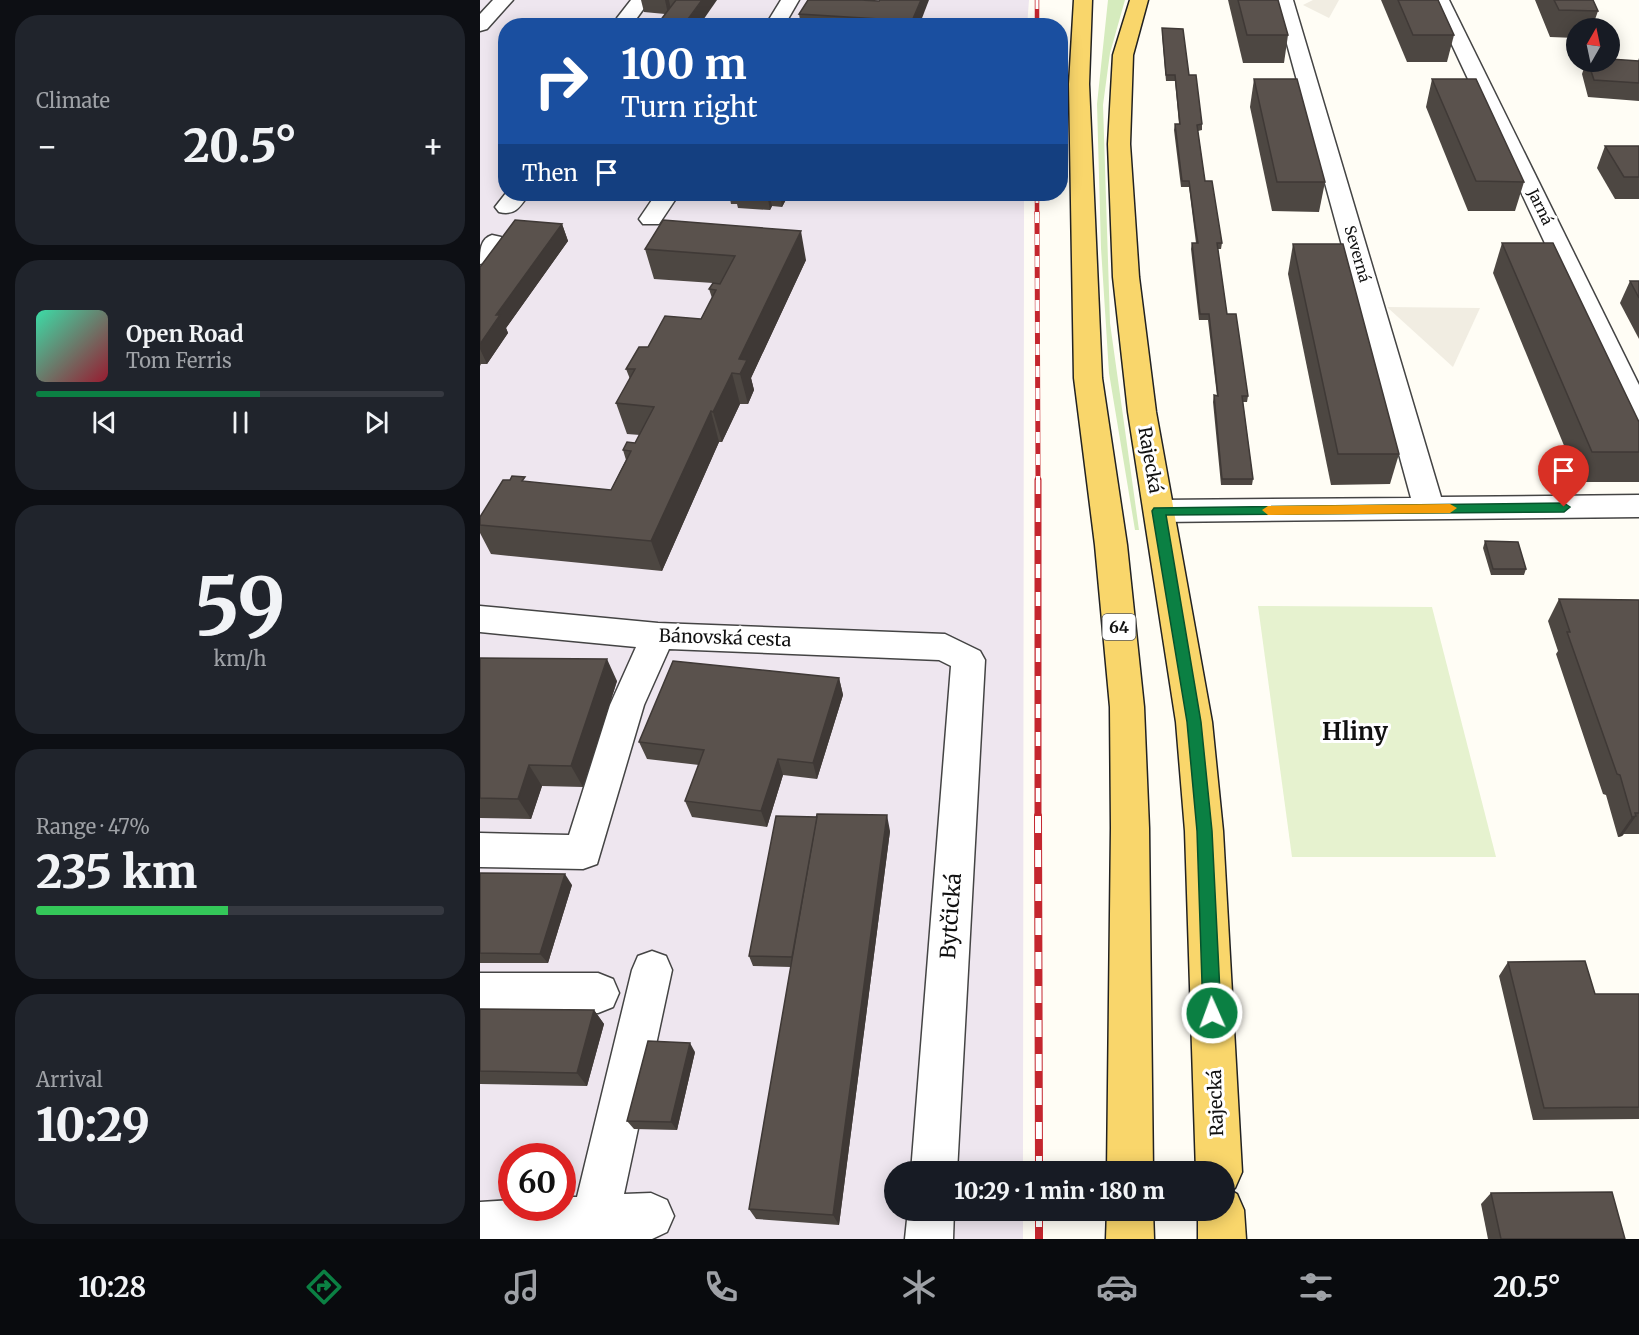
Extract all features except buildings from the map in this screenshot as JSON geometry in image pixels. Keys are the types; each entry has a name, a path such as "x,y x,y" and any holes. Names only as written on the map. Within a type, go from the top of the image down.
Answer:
{"main road":[{"name":"64","path":"1083,0 1079,84 1088,378 1111,545 1127,707 1130,828 1130,1161"},
{"name":"Rajecká","path":"1139,0 1123,55 1119,144 1126,277 1135,369 1194,722 1204,831 1219,1161"},
{"path":"1130,1221 1131,1239"},
{"path":"1221,1221 1222,1239"}],"street":[{"path":"627,18 641,0"},
{"path":"779,18 790,0"},
{"name":"Severná","path":"1284,0 1429,509"},
{"name":"Jarná","path":"1440,0 1639,414"},
{"path":"651,219 663,201"},
{"path":"1159,511 1639,506"},
{"name":"Bánovská cesta","path":"480,619 658,636 945,647 968,660"},
{"path":"480,850 583,852 627,705 658,636"},
{"name":"Bytčická","path":"935,1161 968,660"},
{"path":"595,1219 652,970"},
{"path":"480,993 598,993"},
{"path":"480,1225 651,1216"},
{"path":"930,1239 931,1221"}],"shaded area":[{"path":"480,0 1029,0 1028,18 498,18 498,201 1024,201 1023,1161 884,1161 884,1221 1023,1221 1023,1239 480,1239"},
{"path":"1313,0 1339,0 1329,18 1303,5"},
{"path":"1387,307 1480,308 1453,367"}],"green space":[{"path":"1108,0 1125,0 1110,53 1103,105 1110,323 1139,530 1135,530 1109,373 1101,248 1097,104"},
{"path":"1258,606 1432,607 1496,857 1292,857"}],"railway":[{"path":"1037,0 1037,18"},
{"path":"1037,201 1037,212"},
{"path":"1037,212 1038,481"},
{"path":"1038,481 1038,816"},
{"path":"1038,816 1039,1161"},
{"path":"1039,1221 1039,1239"}],"slow traffic":[{"path":"1268,510 1450,508"}],"district":[{"name":"Hliny","path":"1355,732"}],"route":[{"path":"1212,1013 1204,831 1194,722 1159,511 1564,507"}]}
